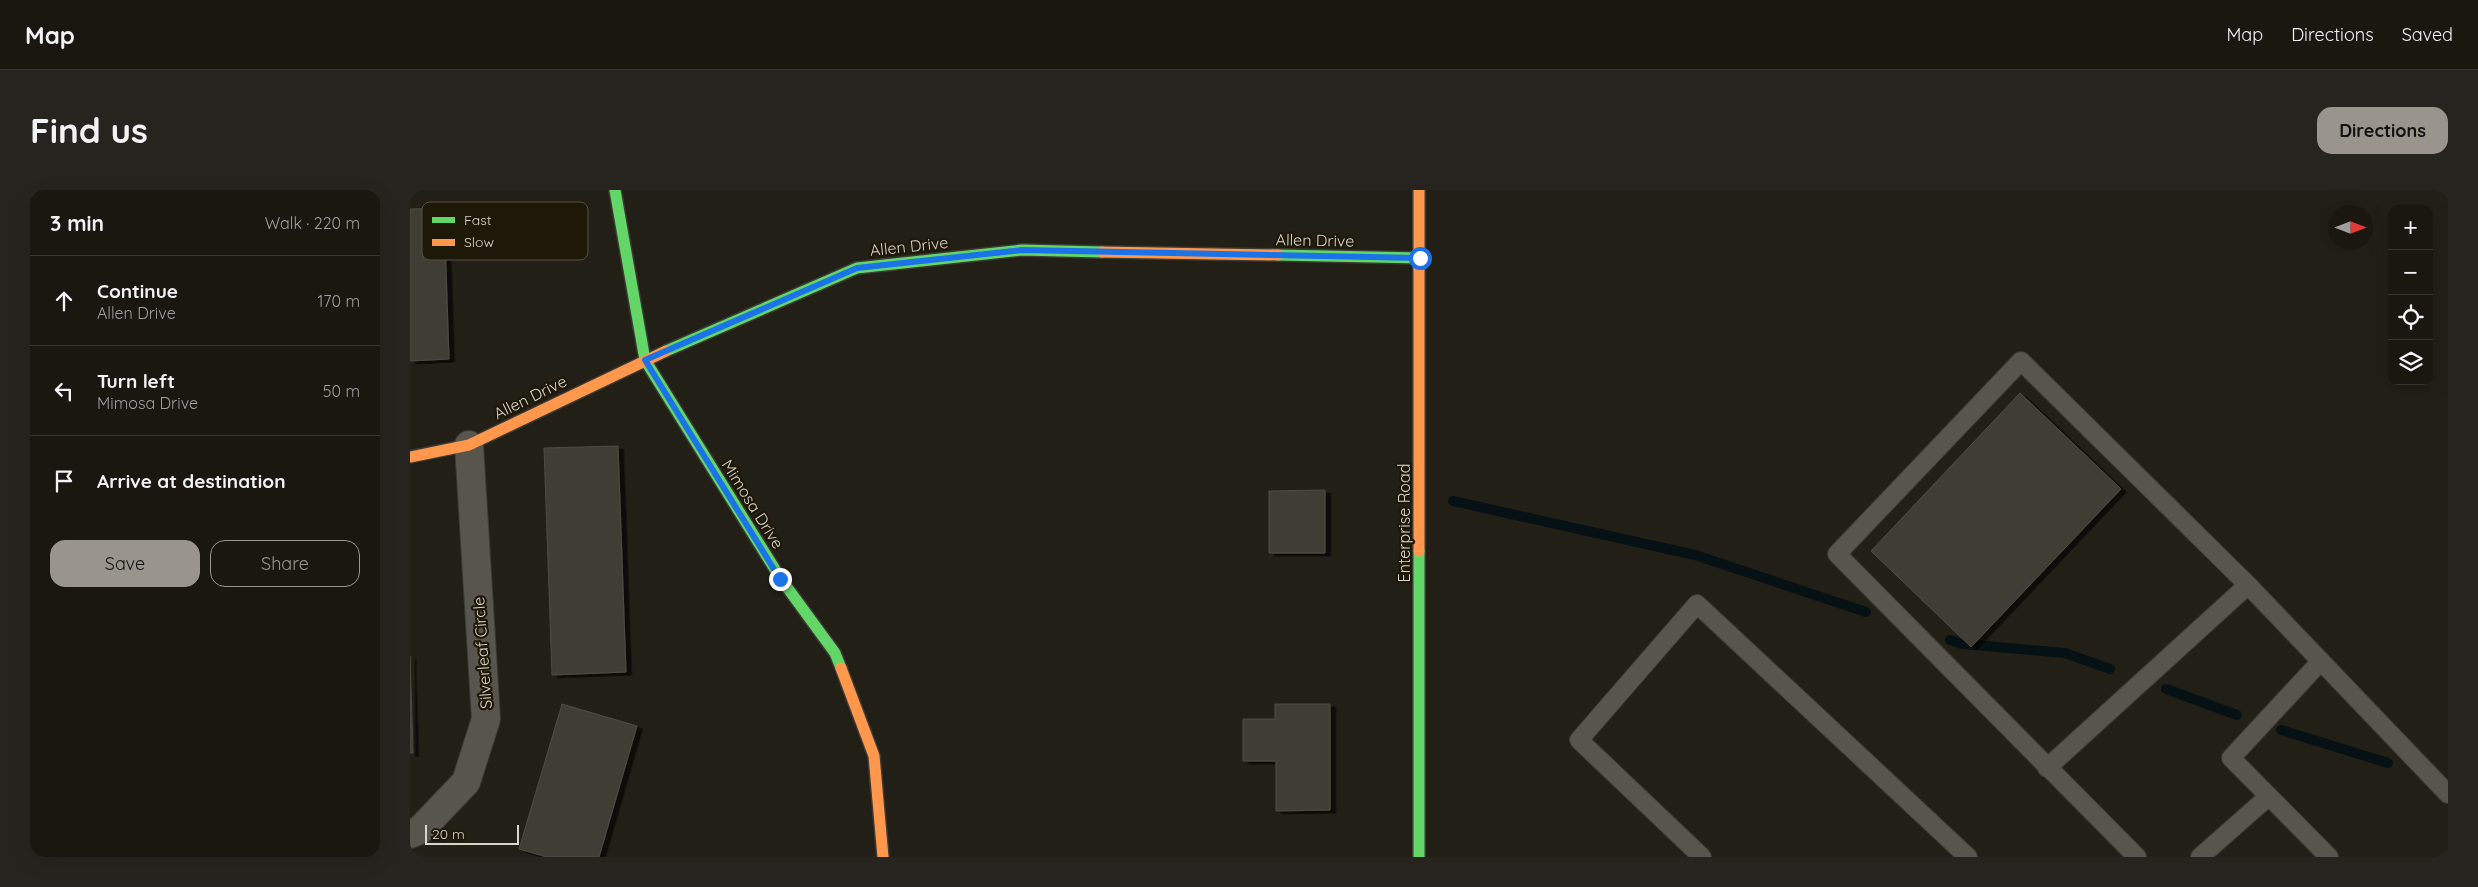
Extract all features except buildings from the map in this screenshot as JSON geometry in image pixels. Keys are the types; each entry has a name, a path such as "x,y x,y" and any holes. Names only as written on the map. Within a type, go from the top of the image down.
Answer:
{"street":[{"name":"Mimosa Drive","path":"615,190 645,360 780,579 835,653 874,756 882,857"},
{"name":"Enterprise Road","path":"1419,857 1420,190"},
{"name":"Allen Drive","path":"410,457 469,445 645,360 857,268 1022,250 1420,258"},
{"name":"Silverleaf Circle","path":"410,834 420,830 466,782 486,719 469,445"}],"lane":[{"path":"2136,857 1837,554 2021,361 2248,585 2448,794"},
{"path":"2047,768 2248,585"},
{"path":"1702,857 1579,740 1697,604 1968,857"},
{"path":"2321,661 2231,758 2329,857"},
{"path":"2200,857 2269,796"}],"waterway":[{"path":"1453,501 1695,555 1866,612"},
{"path":"1950,640 1962,644 2065,653 2110,669"},
{"path":"2166,689 2237,715"},
{"path":"2281,730 2388,763"}],"traffic: fast":[{"path":"615,190 645,360 781,579 835,653 841,668"},
{"path":"666,351 857,268 1022,250 1102,252"},
{"path":"1278,255 1420,258"},
{"path":"1419,551 1419,857"}],"traffic: slow":[{"path":"1419,190 1419,551"},
{"path":"1102,252 1278,255"},
{"path":"410,457 469,445 666,351"},
{"path":"841,668 874,756 883,857"}],"route":[{"path":"780,579 645,360 857,268 1022,250 1420,258"}]}
